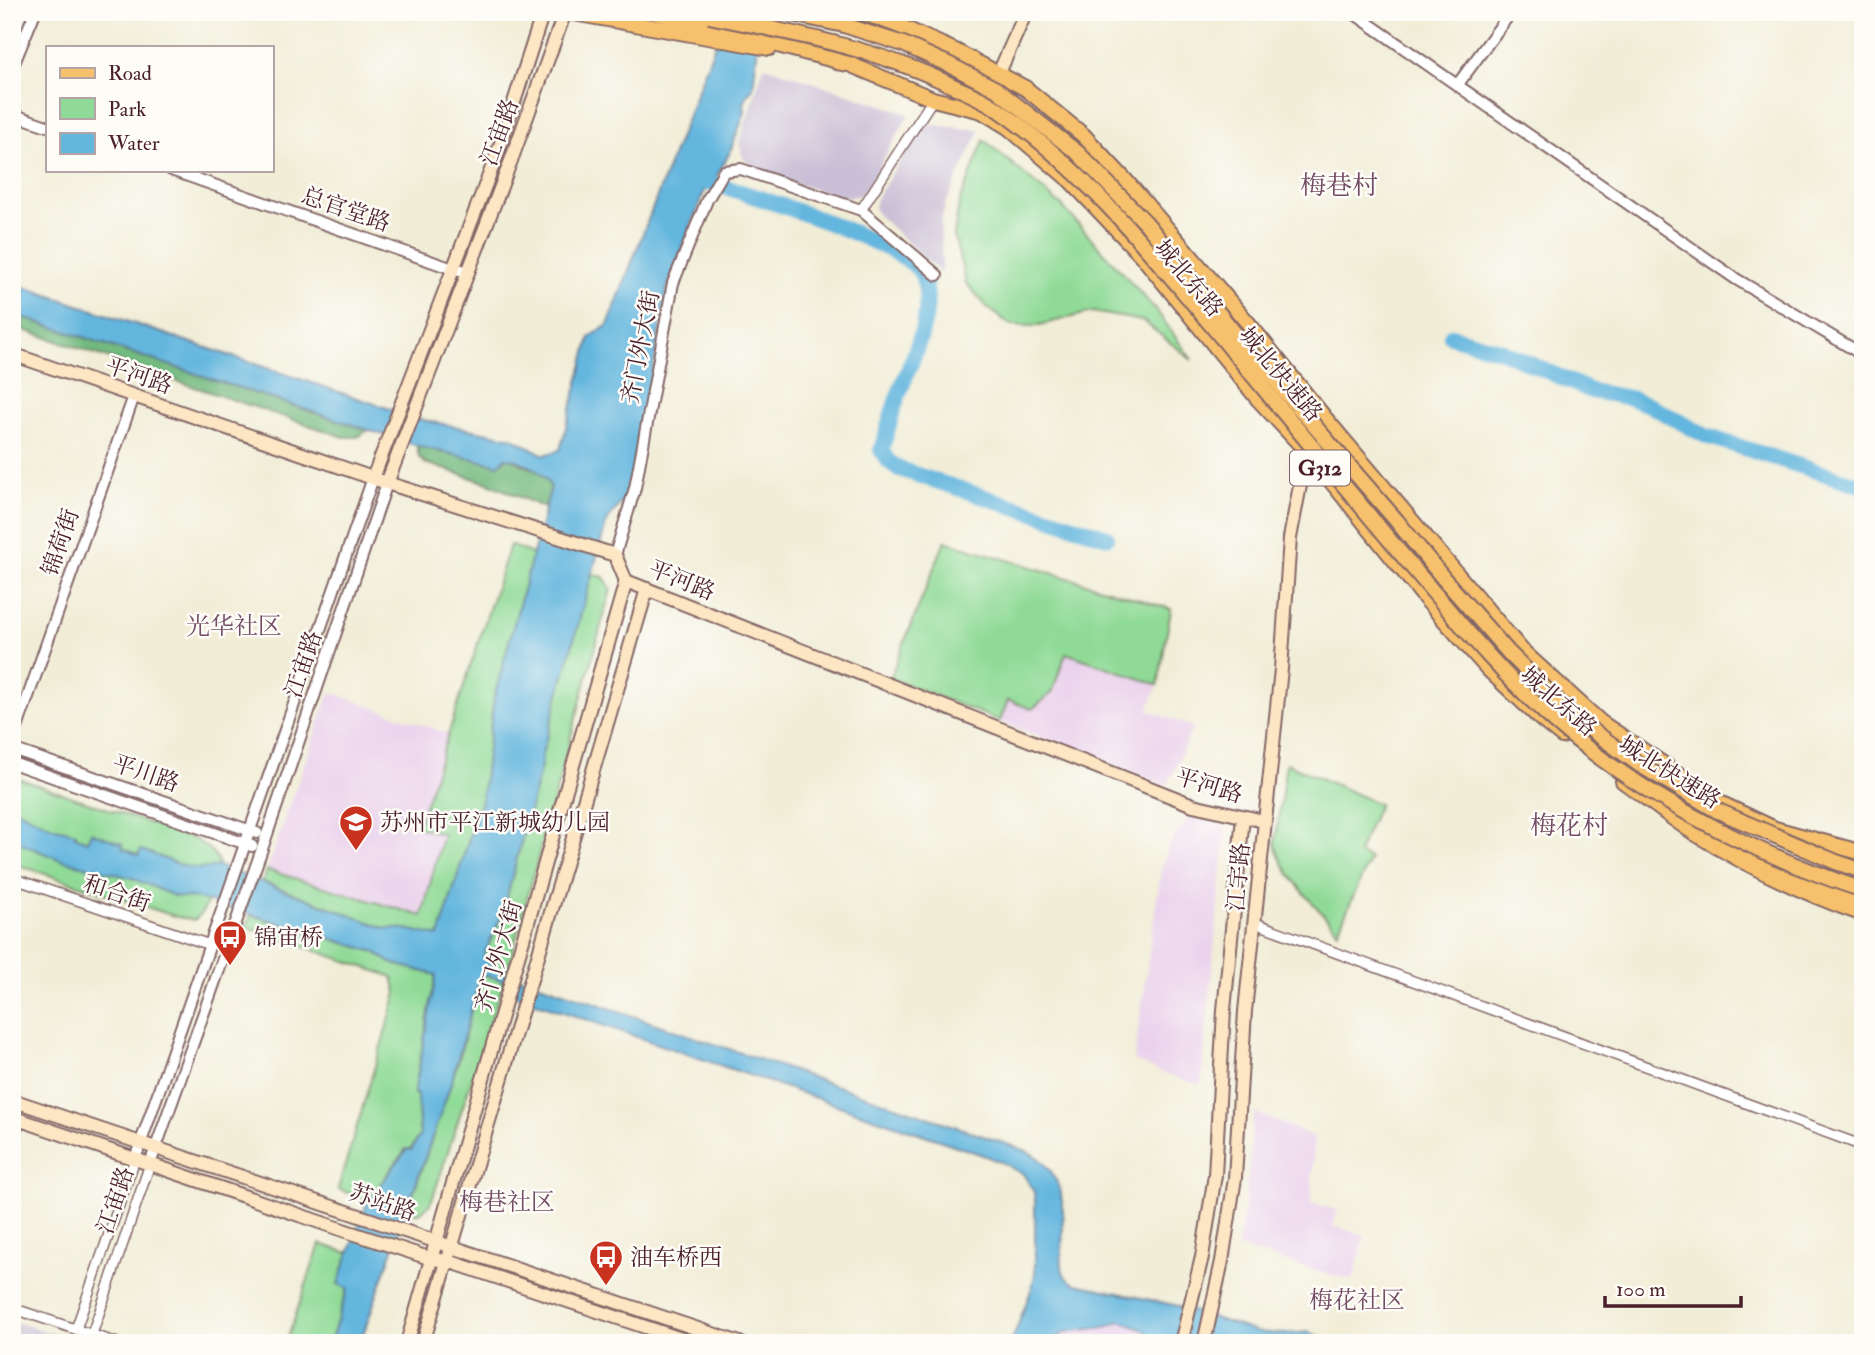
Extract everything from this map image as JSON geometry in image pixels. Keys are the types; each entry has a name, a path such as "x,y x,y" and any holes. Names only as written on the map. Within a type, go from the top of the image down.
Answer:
{"main road":[{"name":"江宙路","path":"373,478 498,152 544,12"},
{"name":"江宙路","path":"387,482 566,12"},
{"name":"城北东路","path":"566,12 849,64 933,99 982,111 1008,127 1071,181 1144,258 1259,400 1311,456 1426,599 1489,670 1541,719 1693,832 1809,895 1863,914"},
{"path":"653,12 849,64"},
{"name":"城北快速路","path":"690,12 848,46 939,79 990,104 1070,167 1136,235 1386,536 1498,666 1568,732 1635,771 1716,810 1863,871"},
{"name":"城北快速路","path":"783,12 855,29 903,44 950,65 996,89 1078,153 1146,223 1240,340 1509,653 1575,718 1635,771 1714,827 1829,878 1863,890"},
{"name":"城北东路","path":"860,12 955,51 1024,88 1083,135 1248,323 1522,651 1600,722 1675,772 1740,810 1863,850"},
{"path":"982,111 1026,12"},
{"name":"平河路","path":"12,354 373,478 615,555 626,581 1193,805 1264,821"},
{"name":"江宇路","path":"1204,1343 1213,1312 1235,1178 1245,1011 1280,669 1290,538 1302,475 1324,417"},
{"name":"齐门外大街","path":"407,1343 626,581"},
{"name":"齐门外大街","path":"422,1343 453,1247 647,589"},
{"path":"1635,771 1775,829 1863,850"},
{"path":"1635,771 1711,835 1819,888 1863,904"},
{"name":"江宇路","path":"1181,1343 1202,1257 1215,1175 1224,1010 1243,817"},
{"path":"1809,895 1863,919"},
{"name":"苏站路","path":"12,1100 740,1343"},
{"name":"苏站路","path":"12,1117 346,1231 432,1259 448,1261 693,1343"}],"street":[{"path":"12,68 35,12"},
{"path":"1352,12 1736,279 1863,355"},
{"path":"1458,84 1511,12"},
{"path":"933,99 861,210 937,275"},
{"path":"12,114 46,126"},
{"name":"齐门外大街","path":"615,555 635,488 673,283 707,200 724,171 741,169 861,210"},
{"name":"总官堂路","path":"177,172 453,269 469,271"},
{"name":"锦荷街","path":"12,742 134,396"},
{"name":"江宙路","path":"76,1329 373,478"},
{"name":"江宙路","path":"92,1335 387,482"},
{"name":"平川路","path":"12,749 266,837"},
{"name":"平川路","path":"12,763 262,849"},
{"name":"和合街","path":"12,878 210,945"},
{"path":"1255,923 1863,1146"},
{"path":"12,1308 117,1343"}],"shaded area":[{"path":"764,66 909,114 869,185 860,195 845,198 769,176 754,169 743,158 739,143"},
{"path":"924,124 980,130 945,205 941,222 942,274 877,214 874,207 876,199"},
{"path":"1066,653 1158,685 1148,710 1193,727 1167,786 1000,721 1008,700"},
{"path":"330,692 449,734 419,827 443,834 422,916 267,870"},
{"path":"1192,812 1226,824 1201,1085 1167,1075 1134,1060 1161,870 1169,845"},
{"path":"1254,1112 1314,1137 1311,1203 1337,1210 1333,1226 1365,1236 1353,1280 1238,1247"},
{"path":"12,1321 81,1343 12,1343"},
{"path":"1121,1321 1146,1331 1156,1343 1049,1343 1066,1332 1106,1327"}],"green space":[{"path":"984,140 1062,206 1156,310 1192,360 1143,321 1092,312 1036,326 1011,325 988,308 966,283 954,236 959,204"},
{"path":"12,314 368,430 358,437 344,437 12,326"},
{"path":"417,446 498,465 508,457 541,473 551,487 545,508 488,483 425,463 419,457"},
{"path":"945,541 1171,609 1158,685 1066,653 1052,693 1032,709 1008,700 1000,721 890,678"},
{"path":"510,545 533,554 494,698 482,797 439,937 405,929 385,928 263,882 267,870 422,916 443,834 418,827"},
{"path":"592,574 604,577 611,589 507,972 433,1197 420,1213 407,1212 460,1056 484,955 502,915 542,754"},
{"path":"1286,763 1379,804 1358,853 1370,859 1338,931 1293,879 1275,844"},
{"path":"20,779 190,837 205,846 215,855 219,865 213,892 204,910 194,920 177,917 12,863 12,780"},
{"path":"251,915 375,952 391,963 436,975 414,1093 417,1095 420,1135 410,1150 406,1149 368,1201 338,1189 397,993 393,977 246,927"},
{"path":"320,1244 349,1253 338,1284 348,1287 330,1343 286,1343"}],"water":[{"path":"723,12 765,12 753,88 747,95 745,112 730,152 713,183 704,192 667,289 632,488 606,524 542,754 502,915 484,960 516,976 1027,1151 1050,1170 1056,1180 1063,1218 1062,1268 1066,1277 1074,1283 1174,1305 1257,1332 1309,1332 1334,1343 1156,1343 1146,1331 1121,1321 1106,1327 1066,1332 1049,1343 1011,1343 1035,1274 1035,1199 1024,1175 983,1155 511,994 514,984 485,975 479,981 451,1084 360,1343 330,1343 348,1288 338,1284 367,1203 407,1149 411,1150 420,1135 417,1095 414,1094 436,975 391,963 375,952 200,899 174,896 132,878 61,860 12,840 12,807 52,827 76,833 75,836 87,841 91,832 123,844 122,848 138,855 141,850 189,867 219,866 385,928 439,936 482,797 494,698 551,487 537,471 518,461 505,458 499,465 421,447 12,314 12,283 423,420 513,438 544,455 560,450 590,337 608,325 716,42"}],"waterway":[{"path":"702,181 784,206 857,234 911,263 922,275 927,305 924,322 881,450 888,461 899,469 1107,537"},
{"path":"1451,336 1502,351 1591,391 1630,398 1649,405 1706,436 1863,486"}],"place":[{"name":"苏州市平江新城幼儿园","path":"356,852"},
{"name":"锦宙桥","path":"230,967"},
{"name":"油车桥西","path":"606,1287"}],"district":[{"name":"梅巷村","path":"1339,185"},
{"name":"光华社区","path":"234,626"},
{"name":"梅花村","path":"1569,825"},
{"name":"梅巷社区","path":"507,1202"},
{"name":"梅花社区","path":"1357,1300"}]}
